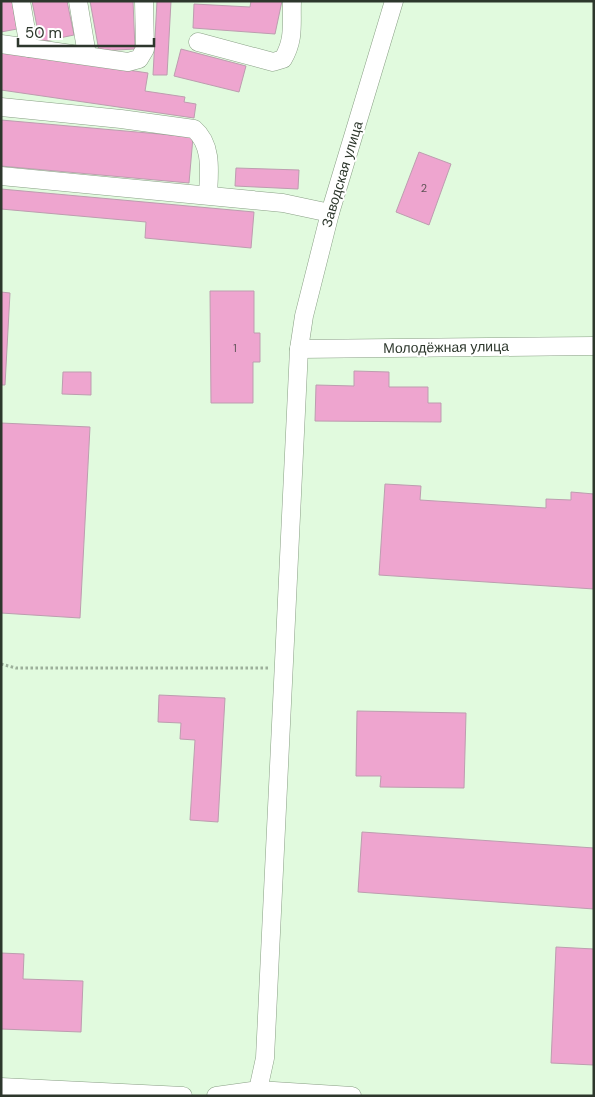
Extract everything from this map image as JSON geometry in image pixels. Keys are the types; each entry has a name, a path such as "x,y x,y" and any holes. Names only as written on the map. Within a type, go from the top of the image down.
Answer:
{"street":[{"path":"21,1 29,48"},
{"path":"78,1 87,55"},
{"path":"1,44 128,62 139,59 145,49 144,1"},
{"path":"198,42 273,62 283,59 289,49 292,33 292,1"},
{"name":"Заводская улица","path":"258,1093 265,1058 299,349 304,316 330,213 394,1"},
{"path":"1,108 121,119 194,129 201,135 206,148 209,168 208,195"},
{"path":"1,176 283,203 330,213"},
{"name":"Молодёжная улица","path":"299,349 594,346"},
{"path":"1,1087 183,1096"},
{"path":"216,1096 258,1093 352,1096"}],"path":[{"path":"1,664 16,668 283,668"}],"building":[{"path":"1,1 12,1 17,29 1,32"},
{"path":"32,1 67,1 74,35 40,42"},
{"path":"90,1 133,1 135,49 99,51"},
{"path":"157,1 171,1 167,75 153,75"},
{"path":"251,1 282,1 275,34 193,28 194,4 250,7"},
{"path":"181,49 246,66 239,92 174,76"},
{"path":"1,51 148,73 145,91 185,97 184,102 196,104 194,118 1,90"},
{"path":"1,120 193,137 189,183 1,166"},
{"path":"419,152 451,164 429,225 396,212"},
{"path":"236,168 299,170 298,189 235,186"},
{"path":"1,189 254,212 251,248 145,238 146,222 1,209"},
{"path":"210,291 254,291 254,333 260,333 260,362 253,362 253,403 211,403"},
{"path":"1,292 10,293 5,385 1,385"},
{"path":"354,371 389,372 389,387 428,387 428,403 441,403 441,422 315,421 316,385 354,386"},
{"path":"63,372 91,372 91,395 62,394"},
{"path":"1,423 90,427 80,618 1,613"},
{"path":"385,484 421,486 420,500 546,508 546,499 571,500 571,492 594,494 594,589 379,575"},
{"path":"159,695 225,698 218,822 190,820 195,740 180,739 181,723 158,722"},
{"path":"357,711 466,713 464,788 380,787 381,776 356,776"},
{"path":"362,832 594,848 594,909 358,892"},
{"path":"556,947 594,949 594,1065 551,1063"},
{"path":"1,953 24,954 23,979 83,981 81,1032 1,1029"}]}
